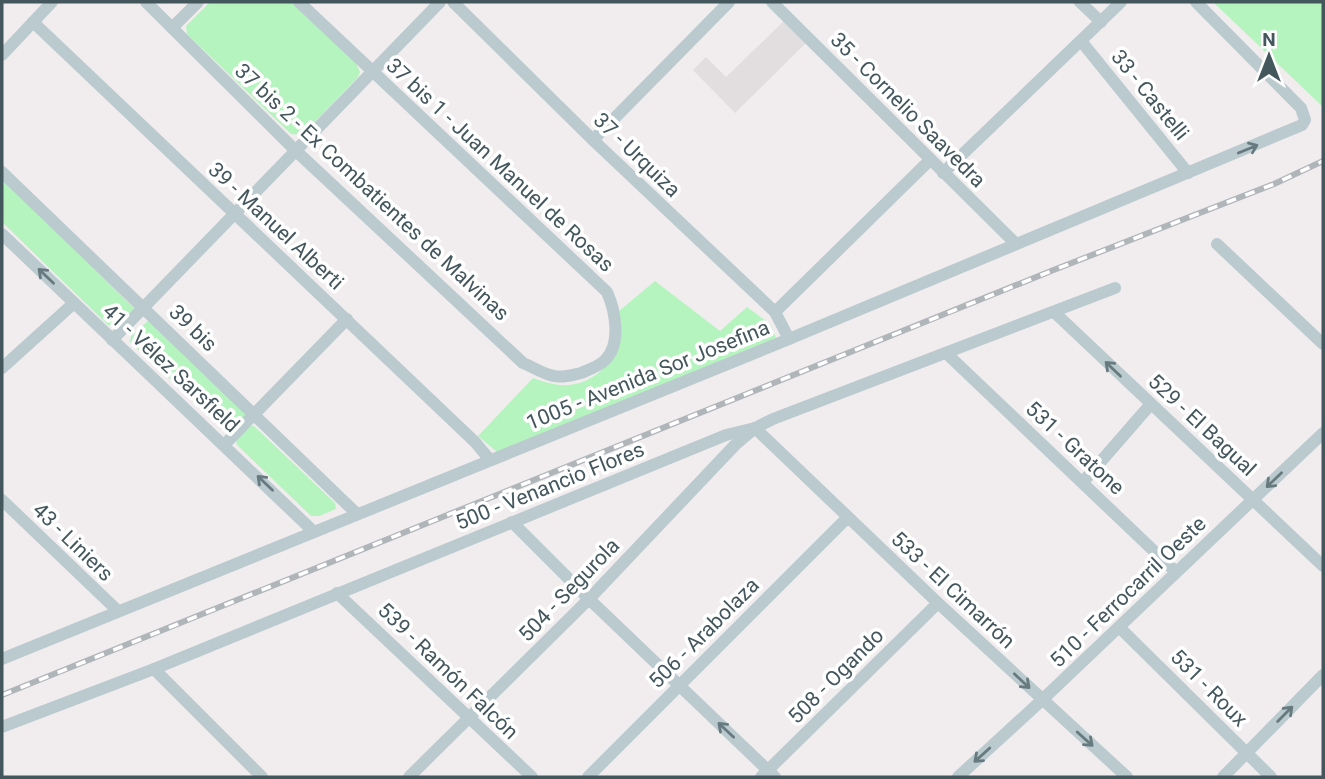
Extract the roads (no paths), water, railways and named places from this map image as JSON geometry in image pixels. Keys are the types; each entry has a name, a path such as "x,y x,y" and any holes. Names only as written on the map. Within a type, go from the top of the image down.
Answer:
{"street":[{"path":"2,55 52,2"},
{"name":"37 bis 2 - Ex Combatientes de Malvinas","path":"146,2 295,150 523,363 554,376 570,376 588,370"},
{"path":"172,28 198,2"},
{"name":"37 bis 1 - Juan Manuel de Rosas","path":"299,2 607,292 614,307 616,323 612,348 606,360 588,370"},
{"path":"112,340 440,2"},
{"name":"37 - Urquiza","path":"453,2 593,140 775,312 789,339"},
{"path":"593,140 729,2"},
{"name":"35 - Cornelio Saavedra","path":"772,2 1016,244"},
{"path":"1080,2 1101,22"},
{"path":"943,173 1121,2"},
{"name":"1005 - Avenida Sor Josefina","path":"2,659 789,339 1302,125 1305,120 1301,107 1196,2"},
{"name":"39 - Manuel Alberti","path":"33,22 347,319 475,442 490,460"},
{"name":"33 - Castelli","path":"1082,41 1188,173"},
{"path":"775,312 930,160"},
{"name":"39 bis","path":"2,172 356,513"},
{"name":"41 - Vélez Sarsfield","path":"2,234 225,444 313,531"},
{"path":"1217,244 1323,344"},
{"name":"500 - Venancio Flores","path":"2,727 155,669 726,435 755,428 1115,288"},
{"path":"2,368 74,303"},
{"name":"529 - El Bagual","path":"1054,312 1323,566"},
{"path":"225,444 347,319"},
{"name":"531 - Gratone","path":"946,353 1176,572"},
{"path":"1083,482 1150,405"},
{"name":"533 - El Cimarrón","path":"755,428 938,603 1127,777"},
{"name":"504 - Segurola","path":"409,777 589,599 735,445 755,428"},
{"name":"510 - Ferrocarril Oeste","path":"958,777 1323,433"},
{"name":"43 - Liniers","path":"2,500 118,611"},
{"name":"506 - Arabolaza","path":"588,777 848,517"},
{"path":"512,522 768,775"},
{"name":"539 - Ramón Falcón","path":"337,593 532,777"},
{"name":"508 - Ogando","path":"768,775 938,603"},
{"name":"531 - Roux","path":"1119,627 1271,777"},
{"path":"155,669 262,777"},
{"path":"1223,777 1323,675"}],"railway":[{"path":"2,695 1051,271 1274,184 1323,161"}]}
